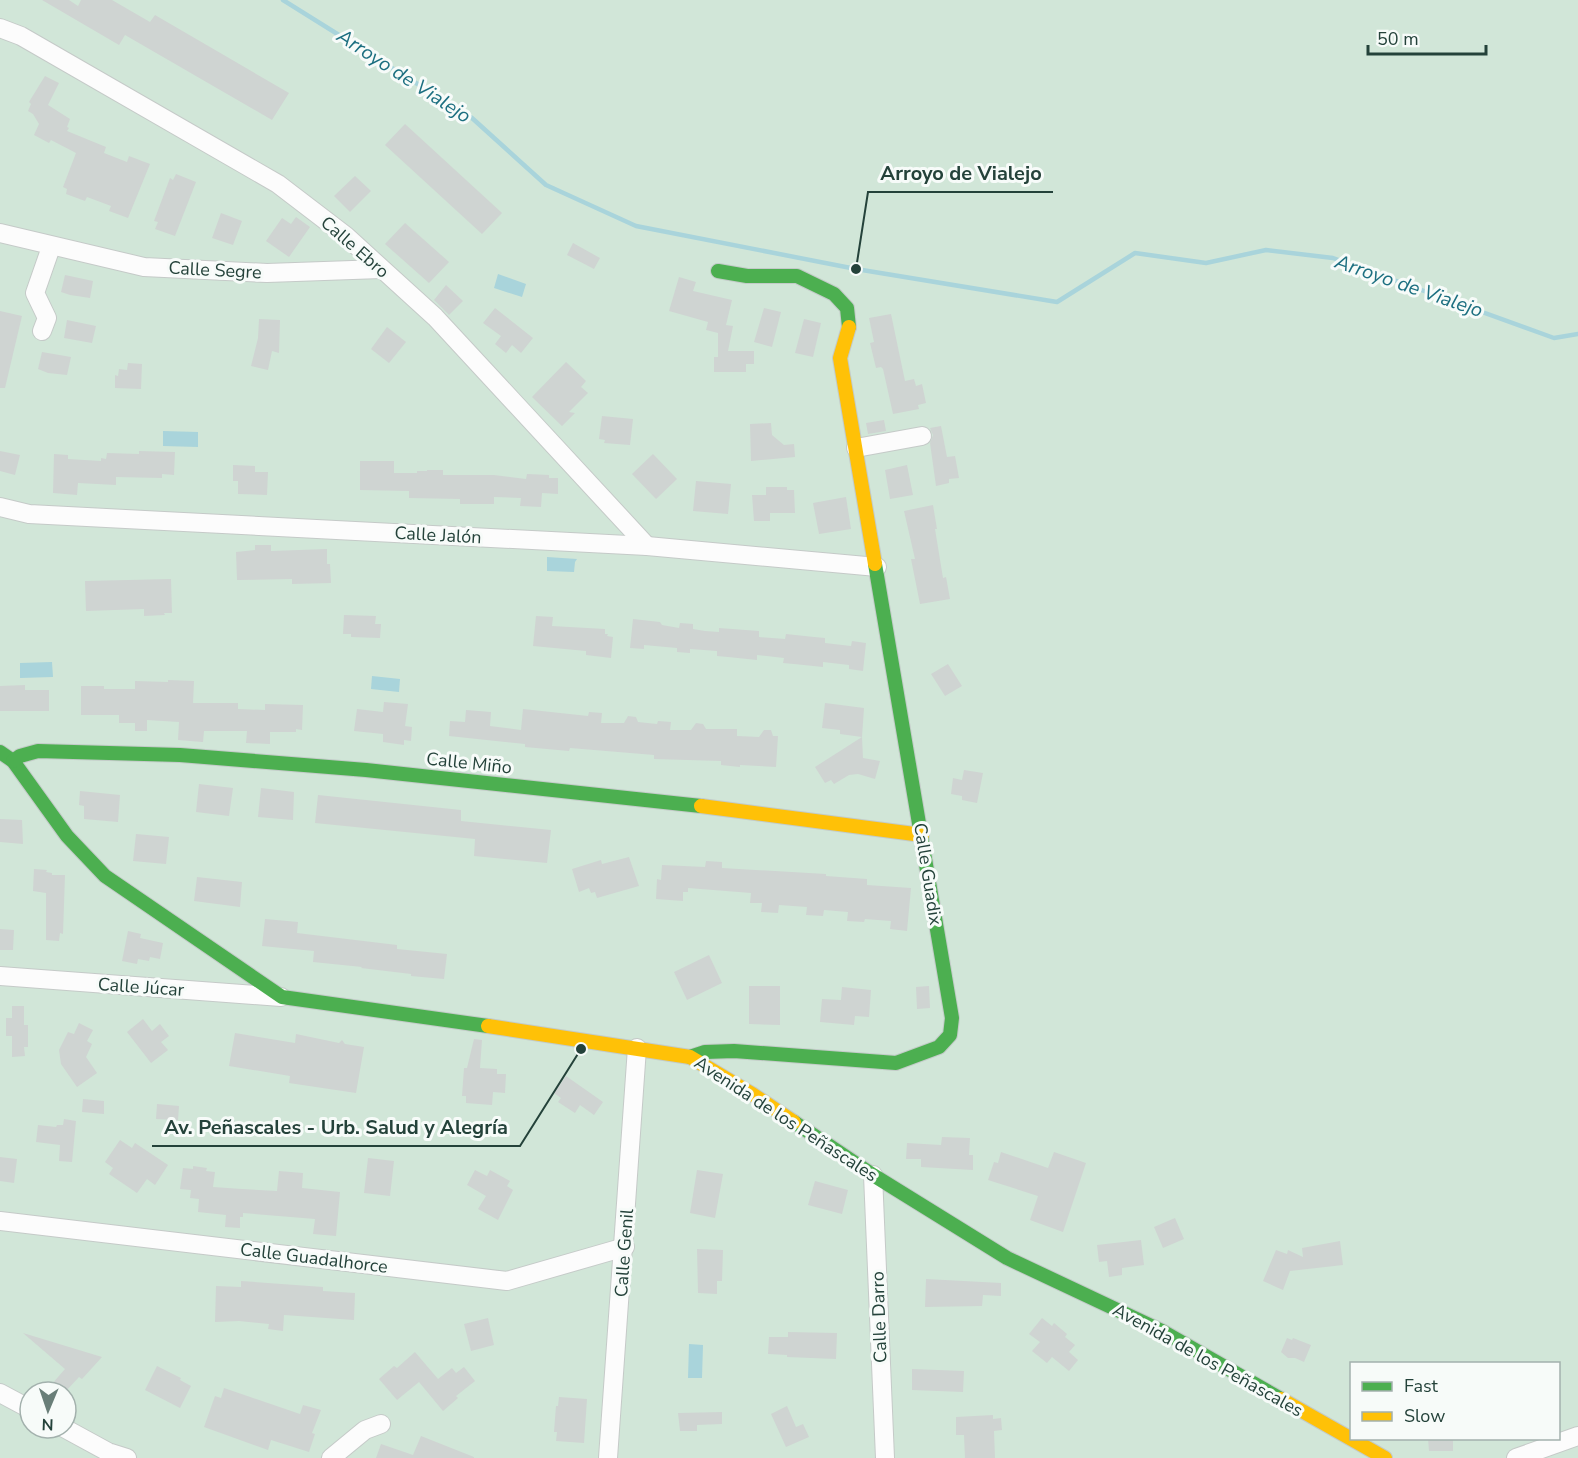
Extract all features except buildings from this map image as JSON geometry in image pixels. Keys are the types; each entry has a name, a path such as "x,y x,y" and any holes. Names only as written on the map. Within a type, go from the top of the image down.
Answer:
{"street":[{"name":"Calle Ebro","path":"0,28 21,36 278,184 346,236 435,317 647,546"},
{"name":"Calle Segre","path":"0,233 51,247 144,267 267,273 381,269"},
{"path":"42,332 47,318 35,293 51,247"},
{"name":"Calle Guadix","path":"690,1057 705,1052 734,1051 896,1062 939,1047 950,1035 952,1018 840,358 850,325 847,308 834,294 797,276 747,276 718,271"},
{"path":"856,448 922,436"},
{"name":"Calle Jalón","path":"0,507 41,515 647,546 877,567"},
{"name":"Calle Miño","path":"13,761 20,756 38,751 191,756 366,770 741,810 922,835"},
{"name":"Avenida de los Peñascales","path":"0,752 13,761 67,836 105,876 282,997 690,1057 752,1094 873,1175 1007,1258 1162,1331 1350,1438"},
{"name":"Calle Júcar","path":"0,976 282,997"},
{"name":"Calle Genil","path":"608,1458 625,1247 637,1048"},
{"name":"Calle Darro","path":"873,1175 885,1458"},
{"name":"Calle Guadalhorce","path":"0,1221 507,1281 625,1247"},
{"path":"0,1393 18,1403"},
{"path":"331,1458 365,1430 381,1424"},
{"path":"78,1436 108,1452 127,1458"},
{"path":"1516,1458 1578,1436"},
{"name":"Avenida de los Peñascales","path":"1353,1440 1385,1458"}],"green space":[{"path":"0,0 1578,0 1578,1458 0,1458"}],"water":[{"path":"498,274 526,284 522,297 494,288"},
{"path":"163,431 198,432 198,447 163,446"},
{"path":"547,557 577,559 574,572 547,571"},
{"path":"52,662 53,677 20,678 20,663"},
{"path":"372,676 400,679 399,692 371,689"},
{"path":"689,1344 703,1345 702,1378 688,1378"}],"waterway":[{"name":"Arroyo de Vialejo","path":"283,0 472,118 546,185 636,226 856,269 1057,302 1135,253 1206,263 1266,250 1333,258 1554,338 1578,334"}],"traffic: fast":[{"path":"718,271 747,276 797,276 834,294 847,308 849,327"},
{"path":"690,1057 705,1052 734,1051 896,1063 939,1047 950,1035 952,1018 875,564"},
{"path":"13,761 20,756 38,751 180,755 366,770 701,806"},
{"path":"0,752 13,761 67,836 105,876 282,997 488,1026"},
{"path":"794,1122 873,1175 1007,1258 1162,1331 1281,1399"}],"traffic: slow":[{"path":"849,327 840,358 875,564"},
{"path":"701,806 922,835"},
{"path":"488,1026 690,1057 794,1122"},
{"path":"1281,1399 1350,1438"},
{"path":"1353,1440 1385,1458"}],"place":[{"name":"Arroyo de Vialejo","path":"856,269"},
{"name":"Av. Peñascales - Urb. Salud y Alegría","path":"581,1049"}]}
